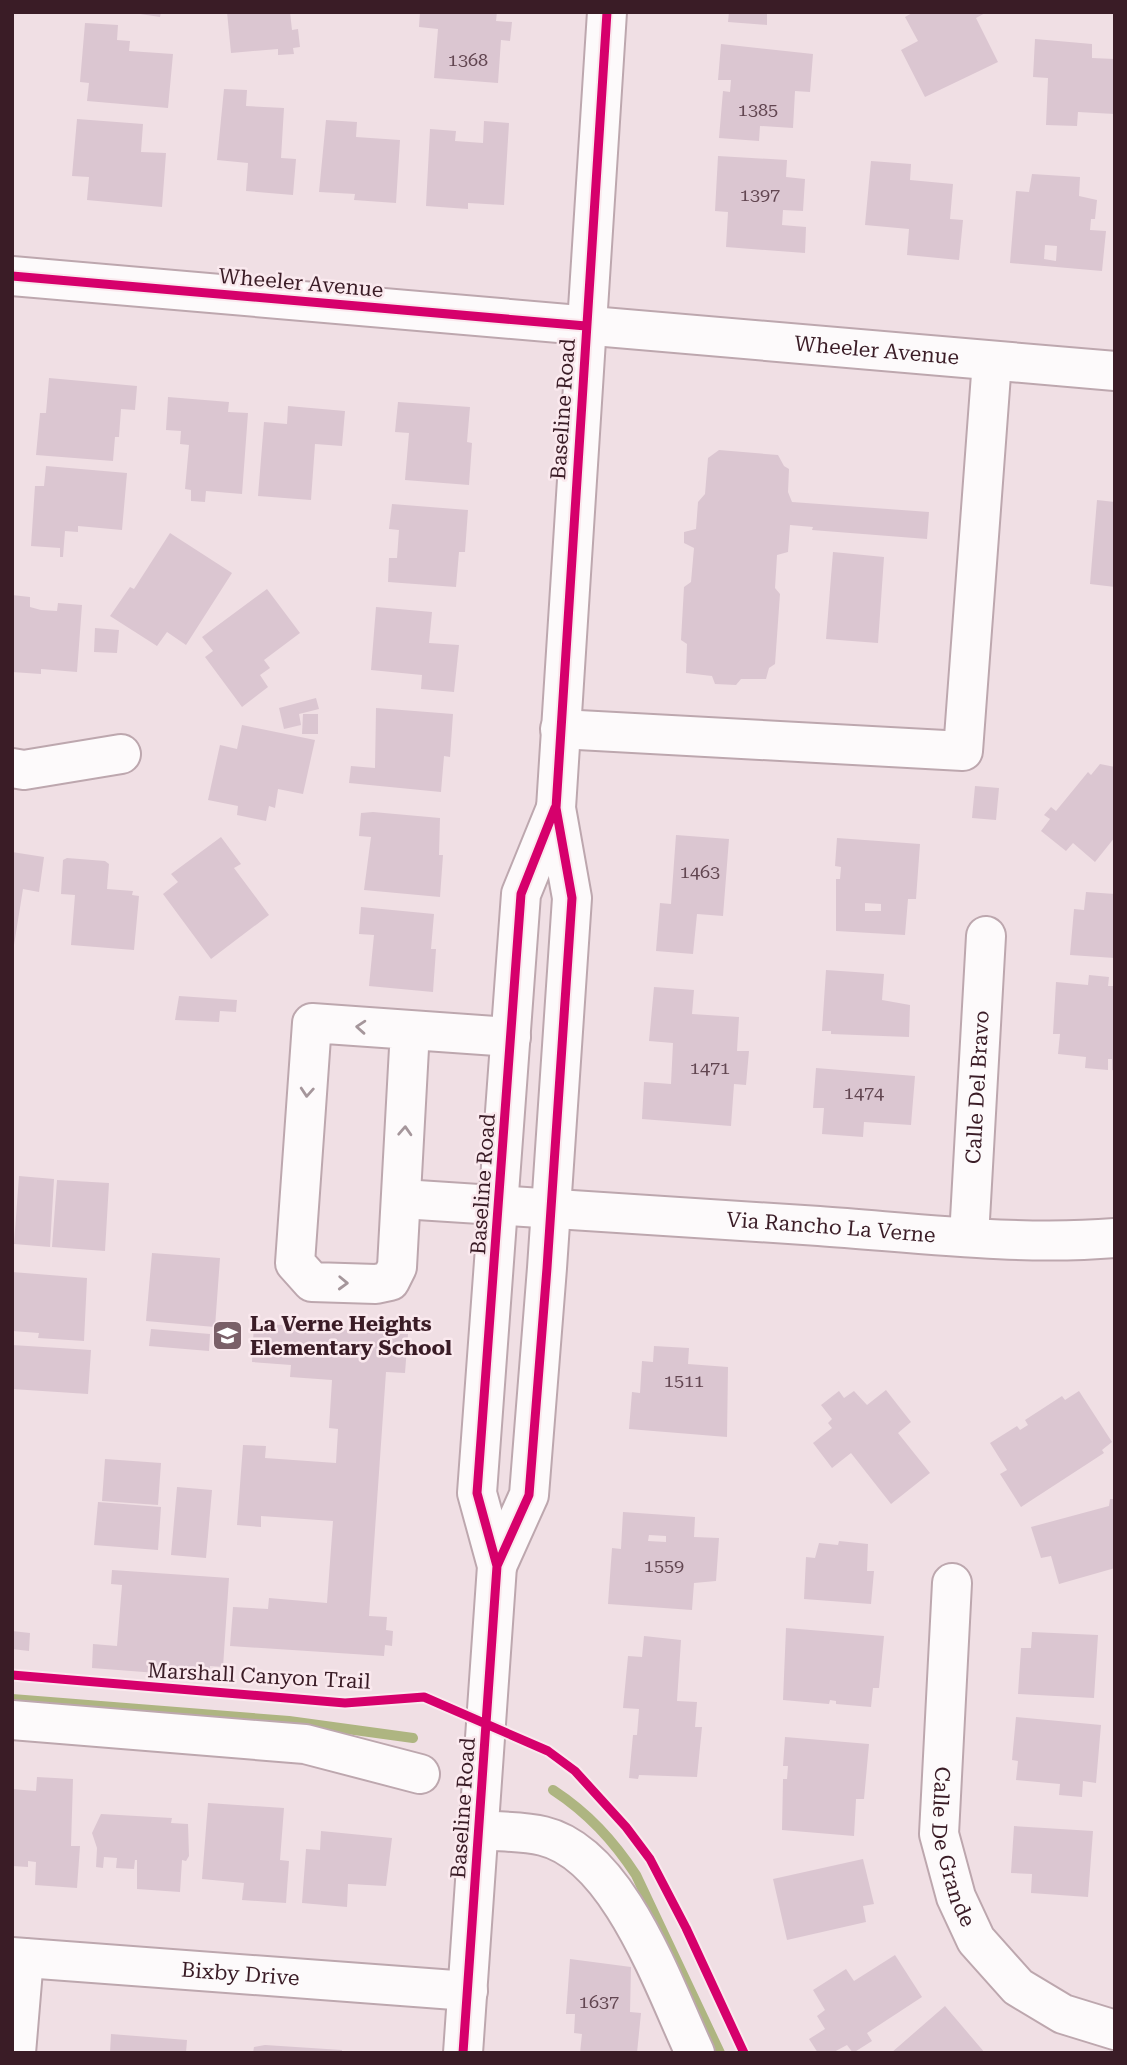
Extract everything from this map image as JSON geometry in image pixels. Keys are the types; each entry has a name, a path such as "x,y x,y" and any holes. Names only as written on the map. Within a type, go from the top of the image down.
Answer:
{"main road":[{"name":"Baseline Road","path":"497,1566 529,1495 572,898 556,808 559,729 607,12"},
{"name":"Wheeler Avenue","path":"12,276 1115,371"},
{"path":"559,729 963,751 992,361"},
{"path":"12,768 24,770 121,754"},
{"name":"Baseline Road","path":"463,2053 497,1566 477,1493 521,894 556,808"},
{"name":"Calle Del Bravo","path":"969,1237 986,936"},
{"path":"410,1030 397,1267 390,1281 376,1284 312,1282 295,1263 312,1024 410,1030 511,1037"},
{"name":"Via Rancho La Verne","path":"402,1199 969,1237 1065,1242 1115,1238"},
{"name":"Calle De Grande","path":"952,1583 939,1834 957,1897 976,1940 1018,1987 1063,2014 1115,2030"},
{"path":"12,1720 305,1744 420,1774"},
{"path":"478,1830 542,1836 566,1845 592,1864 622,1902 695,2053"},
{"path":"16,2053 18,1957"},
{"name":"Bixby Drive","path":"18,1957 468,1991"}],"building":[{"path":"127,12 161,12 160,17"},
{"path":"227,12 290,12 292,30 298,29 300,47 293,48 294,54 278,55 278,49 231,53"},
{"path":"420,12 497,12 496,21 512,22 510,41 501,40 498,83 434,78 438,29 419,27"},
{"path":"729,12 767,12 767,25 728,22"},
{"path":"914,12 987,12 976,18 998,62 925,97 901,50 918,41 905,17"},
{"path":"85,23 118,25 117,40 130,41 129,51 173,54 168,108 87,101 89,83 80,82"},
{"path":"1035,39 1092,44 1092,58 1115,59 1115,114 1078,112 1077,126 1046,125 1048,78 1033,77"},
{"path":"721,44 813,54 810,92 795,91 793,128 760,126 759,141 719,138 723,91 730,92 731,80 718,80"},
{"path":"224,89 247,90 246,106 284,108 281,158 296,159 293,195 246,191 248,163 217,160"},
{"path":"77,119 143,124 141,152 166,153 162,207 87,200 89,177 72,176"},
{"path":"326,120 357,122 356,137 400,140 396,203 354,200 355,194 319,192"},
{"path":"484,121 509,123 504,205 468,203 468,209 426,206 430,129 456,131 455,141 483,143"},
{"path":"718,156 787,160 786,177 805,179 803,211 783,210 782,225 806,227 805,253 726,247 728,212 715,211"},
{"path":"871,161 911,164 910,180 953,184 950,219 963,220 959,260 907,255 909,229 865,225"},
{"path":"1032,174 1080,177 1079,196 1097,200 1095,219 1091,219 1090,230 1106,231 1102,271 1010,263 1016,191 1029,192","holes":["1045,245 1057,246 1056,261 1044,259"]},
{"path":"49,378 137,386 135,410 121,409 119,437 115,437 113,461 36,455 40,413 46,413"},
{"path":"168,397 229,402 228,412 248,413 242,494 206,491 205,502 191,501 191,490 185,489 189,445 180,444 181,431 166,430"},
{"path":"398,402 470,407 467,442 472,443 469,485 405,480 409,433 395,432"},
{"path":"288,406 345,411 342,446 315,444 311,500 258,496 264,422 287,424"},
{"path":"719,450 778,455 789,469 788,492 792,502 929,512 927,539 812,530 813,527 790,525 788,552 777,555 775,588 780,594 775,664 769,668 766,679 741,679 736,685 715,684 712,676 686,673 687,644 681,640 684,587 691,582 694,548 684,543 684,532 696,529 698,502 705,494 708,458"},
{"path":"46,466 127,473 122,530 78,526 78,532 65,531 63,557 60,557 60,548 31,546 35,486 44,486"},
{"path":"1097,500 1115,502 1115,587 1090,584"},
{"path":"392,504 468,510 465,552 459,552 456,587 388,582 389,558 397,558 399,530 389,529"},
{"path":"170,533 232,573 186,645 167,632 157,646 110,616 130,587 134,589"},
{"path":"833,552 884,557 878,643 826,639"},
{"path":"267,589 300,633 264,660 270,668 260,675 268,687 242,707 205,657 213,651 202,637"},
{"path":"12,595 30,597 30,607 41,610 57,611 58,603 82,605 77,672 41,669 41,674 12,672"},
{"path":"376,607 432,612 429,643 459,645 454,692 421,689 422,675 371,670"},
{"path":"95,628 119,630 117,653 94,652"},
{"path":"316,698 319,709 299,714 301,725 284,729 279,708"},
{"path":"376,708 453,714 450,757 444,756 441,792 349,783 351,766 375,768"},
{"path":"303,714 318,714 318,734 302,734"},
{"path":"242,725 315,740 303,794 278,789 275,808 269,806 266,821 237,815 238,806 208,800 220,745 237,749"},
{"path":"1100,764 1115,767 1115,837 1095,862 1073,843 1066,851 1041,831 1050,819 1044,815 1051,807 1056,811 1088,772 1091,775"},
{"path":"975,786 999,788 996,820 972,818"},
{"path":"361,813 440,818 439,855 443,855 440,897 364,890 371,837 359,836"},
{"path":"676,835 729,839 723,916 697,914 693,954 656,951 660,903 671,904"},
{"path":"221,837 241,864 234,868 269,915 211,959 163,894 178,882 171,874"},
{"path":"837,838 920,844 916,899 908,899 905,935 836,931 836,879 840,879 841,867 835,866","holes":["865,903 881,904 881,911 865,911"]},
{"path":"12,852 44,857 39,892 23,889 14,945"},
{"path":"63,860 105,861 109,864 107,889 133,891 132,895 139,896 134,950 71,945 75,895 61,894"},
{"path":"1086,892 1115,894 1115,958 1070,955 1074,909 1084,910"},
{"path":"361,907 434,914 431,949 436,949 433,992 369,986 374,935 359,934"},
{"path":"826,970 884,974 882,1000 910,1005 909,1037 831,1034 831,1031 822,1031"},
{"path":"1089,975 1109,977 1108,986 1115,986 1115,1071 1112,1070 1112,1059 1108,1059 1108,1070 1085,1068 1086,1057 1058,1054 1060,1034 1053,1034 1056,982 1088,985"},
{"path":"654,987 694,990 692,1014 739,1017 737,1051 749,1051 746,1085 734,1084 731,1126 642,1119 644,1082 671,1084 673,1043 649,1041"},
{"path":"179,996 237,1000 236,1012 220,1011 219,1022 175,1020"},
{"path":"816,1068 915,1076 911,1125 864,1122 863,1137 822,1134 824,1108 813,1108"},
{"path":"19,1176 54,1179 50,1247 14,1244"},
{"path":"57,1180 109,1183 105,1251 52,1247"},
{"path":"152,1253 220,1258 215,1327 146,1321"},
{"path":"12,1272 87,1278 84,1341 38,1338 39,1333 12,1331"},
{"path":"254,1323 408,1334 405,1373 386,1372 369,1616 387,1617 386,1630 393,1631 392,1646 385,1645 384,1656 230,1646 233,1607 268,1609 269,1598 327,1603 333,1521 261,1516 261,1527 237,1525 243,1445 266,1446 265,1458 336,1463 338,1429 329,1428 332,1380 290,1377 291,1365 252,1362"},
{"path":"151,1329 210,1334 209,1351 149,1346"},
{"path":"12,1345 91,1350 88,1394 12,1389"},
{"path":"654,1346 689,1348 688,1364 728,1367 727,1437 629,1429 632,1392 640,1393 642,1361 653,1362"},
{"path":"886,1390 911,1422 898,1433 930,1473 891,1504 851,1453 832,1468 813,1443 832,1428 828,1423 832,1419 821,1405 839,1391 844,1398 854,1391 867,1405"},
{"path":"1079,1391 1112,1442 1102,1450 1104,1453 1021,1507 1000,1474 1007,1470 990,1443 1017,1426 1020,1430 1028,1425 1025,1420 1062,1396 1065,1400"},
{"path":"105,1459 161,1463 158,1505 102,1501"},
{"path":"177,1487 212,1490 206,1558 171,1555"},
{"path":"1110,1499 1115,1499 1115,1568 1059,1584 1051,1556 1041,1558 1031,1527 1109,1506"},
{"path":"98,1502 161,1507 158,1550 94,1545"},
{"path":"623,1512 695,1517 694,1537 719,1538 716,1581 694,1583 692,1610 608,1604 612,1548 621,1549","holes":["649,1535 666,1536 666,1542 648,1541"]},
{"path":"839,1541 868,1544 867,1571 874,1571 871,1604 804,1599 806,1557 815,1558 819,1543 838,1545"},
{"path":"112,1570 229,1578 223,1667 210,1666 209,1677 92,1668 93,1644 117,1646 122,1585 111,1584"},
{"path":"786,1628 884,1636 879,1688 873,1688 871,1707 836,1704 836,1701 830,1700 829,1704 783,1700"},
{"path":"12,1631 30,1633 29,1651 12,1649"},
{"path":"1032,1632 1098,1635 1094,1698 1018,1694 1021,1648 1031,1648"},
{"path":"644,1636 681,1640 677,1701 697,1702 695,1727 702,1727 697,1777 639,1775 638,1779 629,1778 633,1735 637,1735 639,1709 623,1708 628,1656 642,1657"},
{"path":"1016,1717 1101,1725 1096,1783 1083,1781 1082,1797 1059,1795 1060,1784 1016,1780 1018,1761 1012,1760"},
{"path":"785,1737 869,1744 864,1799 856,1799 854,1836 782,1830 783,1779 787,1779 788,1766 783,1766"},
{"path":"37,1777 73,1779 71,1846 80,1846 77,1888 35,1885 36,1862 28,1861 28,1867 12,1866 12,1789 36,1791"},
{"path":"208,1803 284,1808 280,1860 289,1861 286,1903 242,1900 244,1883 202,1879"},
{"path":"101,1814 172,1818 171,1823 188,1824 189,1856 186,1861 182,1860 180,1892 137,1889 137,1860 134,1869 116,1868 117,1858 104,1857 103,1868 96,1867 97,1848 92,1833"},
{"path":"1014,1826 1093,1831 1088,1897 1031,1893 1032,1874 1011,1873"},
{"path":"321,1831 392,1838 386,1886 348,1884 347,1907 302,1903 306,1849 320,1850"},
{"path":"863,1859 874,1904 863,1906 866,1922 787,1940 773,1879"},
{"path":"895,1955 922,1997 867,2033 872,2041 853,2053 847,2045 832,2053 818,2053 809,2039 825,2029 817,2016 825,2010 813,1990 846,1969 854,1981"},
{"path":"570,1959 631,1967 630,2012 641,2013 637,2053 580,2053 582,2034 574,2033 575,2014 566,2014"},
{"path":"945,2006 985,2053 891,2053"},
{"path":"111,2034 187,2040 186,2053 110,2053"},
{"path":"265,2045 342,2050 342,2053 253,2053 254,2047"}],"waterway":[{"path":"12,1699 289,1721 413,1738"},
{"path":"553,1790 599,1828 636,1875 720,2053"}],"cycle path":[{"path":"497,1566 529,1495 547,1268 572,898 556,808 607,12"},
{"path":"12,276 586,326"},
{"path":"463,2053 497,1566 477,1493 521,894 555,808"},
{"name":"Marshall Canyon Trail","path":"12,1675 345,1703 424,1697 548,1751 575,1771 626,1827 650,1859 686,1928 744,2053"}],"place":[{"name":"La Verne Heights Elementary School","path":"227,1336"}]}
